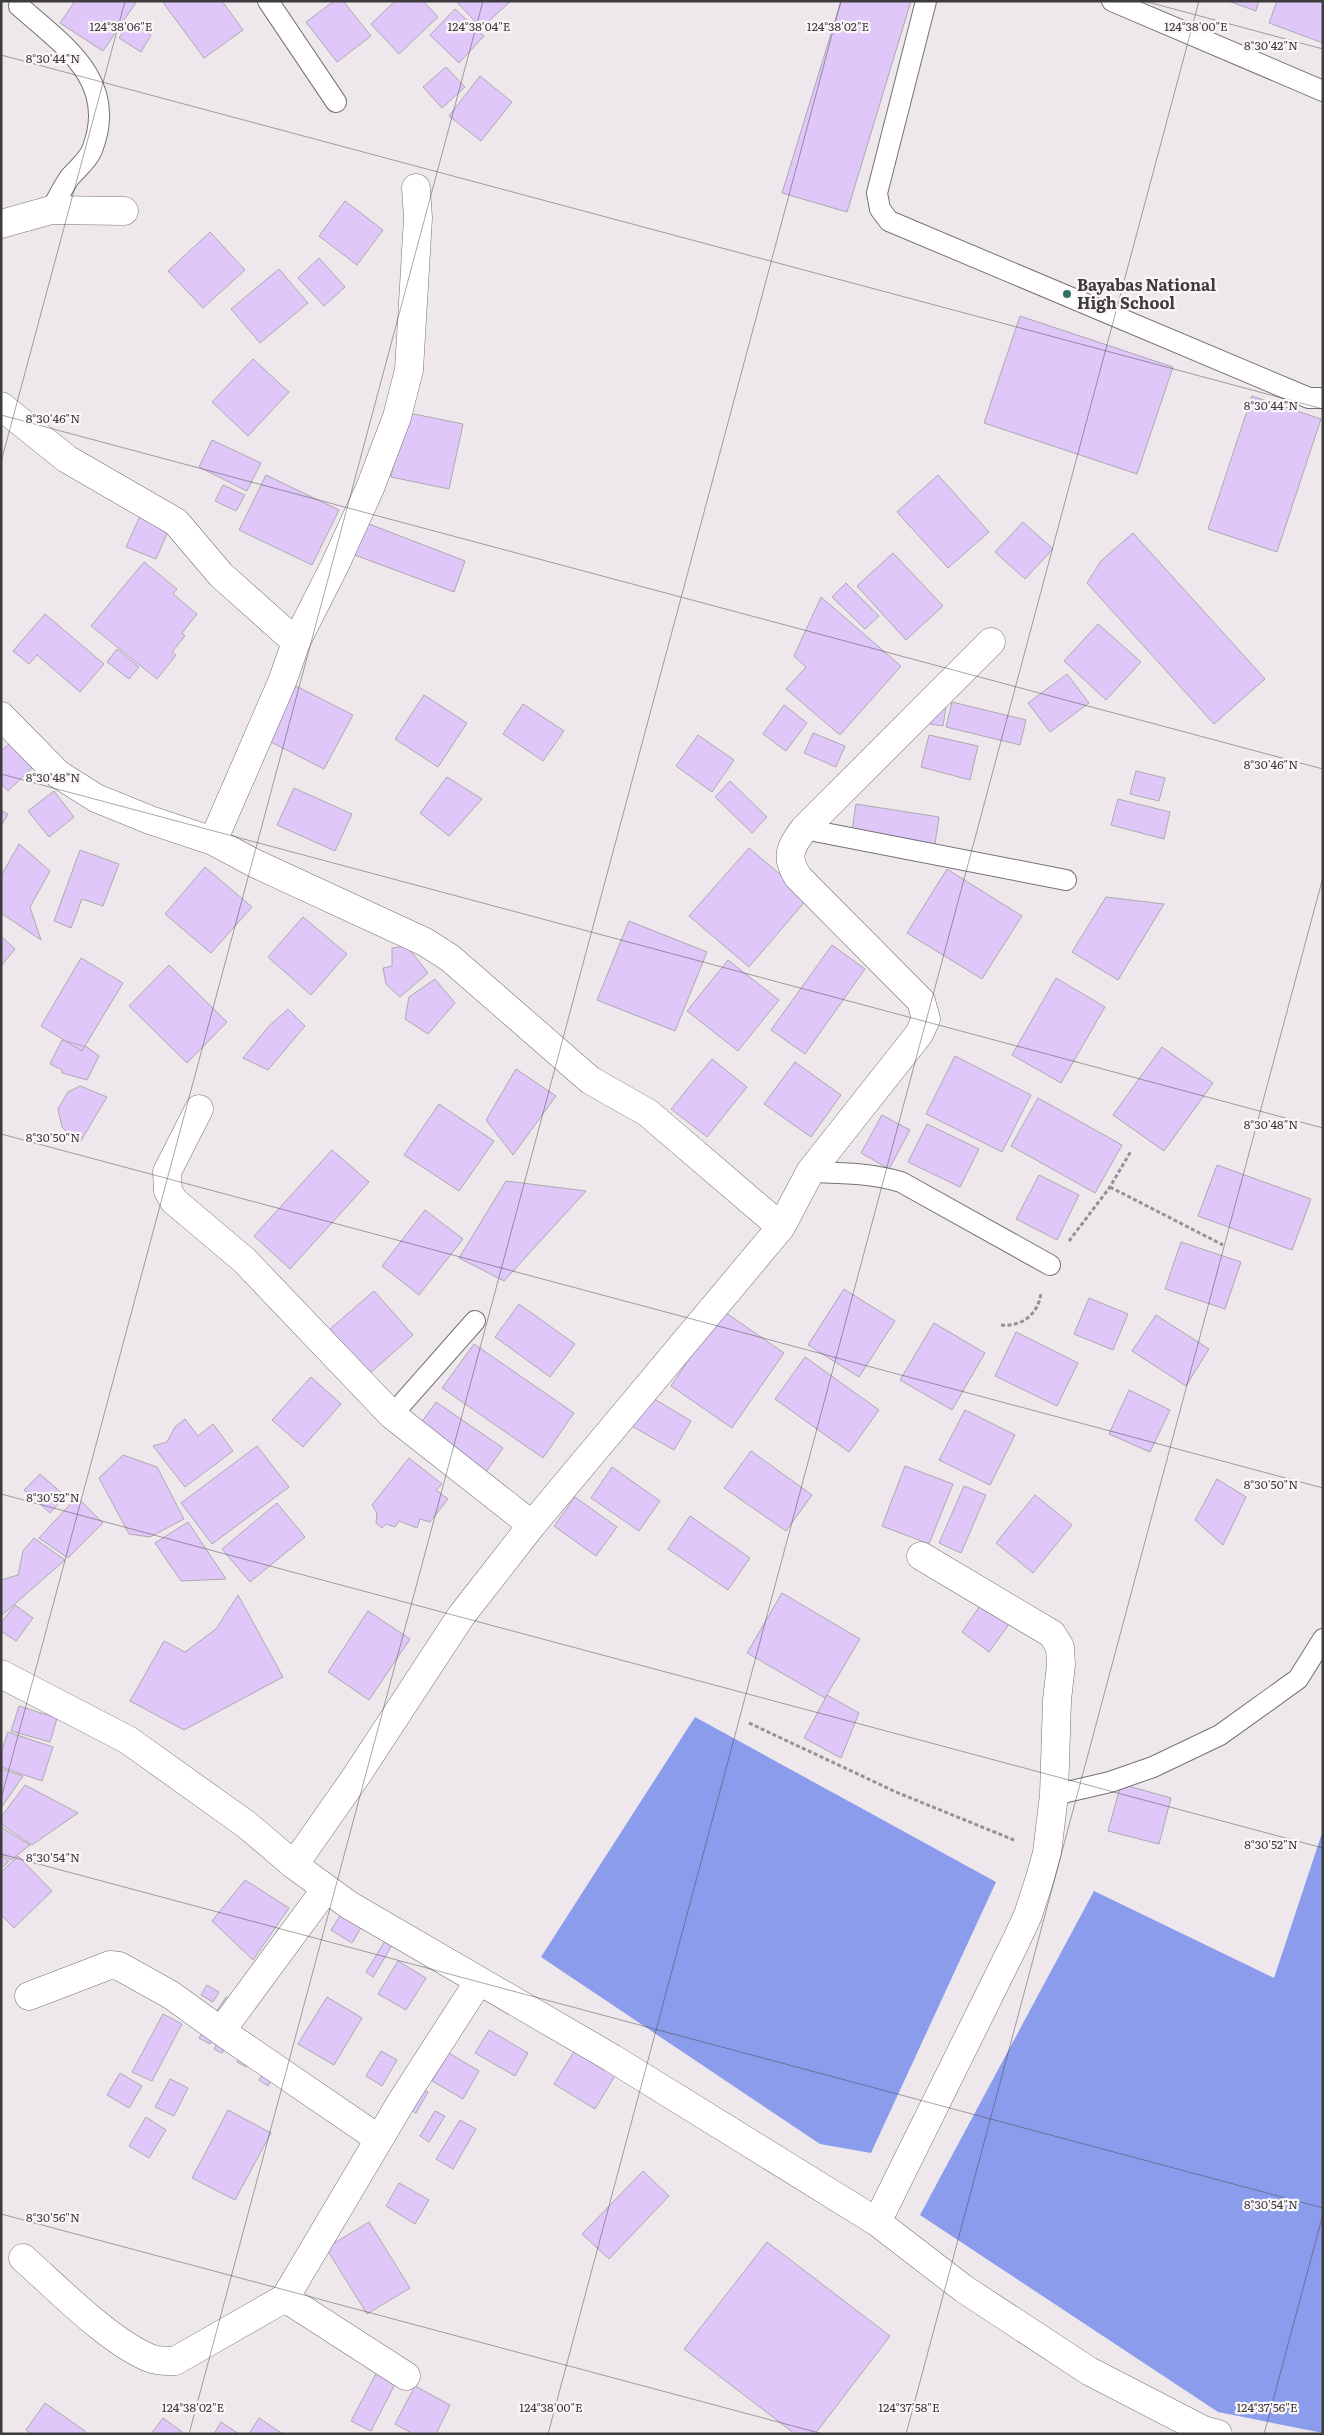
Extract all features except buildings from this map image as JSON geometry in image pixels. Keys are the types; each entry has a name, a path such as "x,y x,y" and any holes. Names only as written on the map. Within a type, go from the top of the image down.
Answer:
{"street":[{"path":"213,841 282,682 296,642 327,582 370,488 405,391 409,370 417,241 416,188"},
{"path":"1,224 51,210 124,211"},
{"path":"1,406 67,459 176,522 221,574 296,642"},
{"path":"294,1865 357,1775 461,1616 532,1525 781,1227 810,1172 920,1034 926,1019 921,1001 798,877 790,864 789,858 794,844 804,829 991,642"},
{"path":"1,716 58,774 78,788 150,820 213,841 254,863 425,942 450,958 590,1080 648,1113 781,1227"},
{"path":"198,1109 167,1172 168,1191 174,1201 244,1260 392,1415 532,1525"},
{"path":"877,2222 1028,1915 1047,1853 1054,1795 1057,1700 1061,1665 1060,1647 1052,1634 1046,1630 921,1556"},
{"path":"1,1674 128,1740 247,1825 325,1890 396,1934 612,2058 877,2222 964,2289 1089,2371 1207,2432"},
{"path":"221,2031 325,1890"},
{"path":"29,1996 110,1965 119,1966 171,1995 379,2139"},
{"path":"23,2258 84,2313 130,2348 154,2360 175,2361 285,2298 379,2139 479,1980"},
{"path":"285,2298 406,2376"}],"lane":[{"path":"268,1 336,102"},
{"path":"926,1 877,193 880,209 888,221 1309,398 1323,398"},
{"path":"1112,1 1323,91"},
{"path":"19,6 80,64 96,88 100,112 92,151 70,178 51,210"},
{"path":"804,829 1066,880"},
{"path":"810,1172 863,1174 901,1182 1050,1265"},
{"path":"392,1415 475,1322"},
{"path":"1054,1795 1110,1782 1152,1767 1220,1735 1298,1679 1323,1639"}],"path":[{"path":"1001,1325 1016,1324 1030,1316 1037,1307 1050,1265 1110,1187 1131,1151"},
{"path":"1110,1187 1223,1245"},
{"path":"749,1723 896,1792 1047,1853"}],"water":[{"path":"695,1717 996,1882 871,2153 820,2144 541,1957"},
{"path":"1323,1830 1323,2433 1218,2412 920,2215 1094,1891 1274,1978"}],"place":[{"name":"Bayabas National High School","path":"1067,294"}]}
